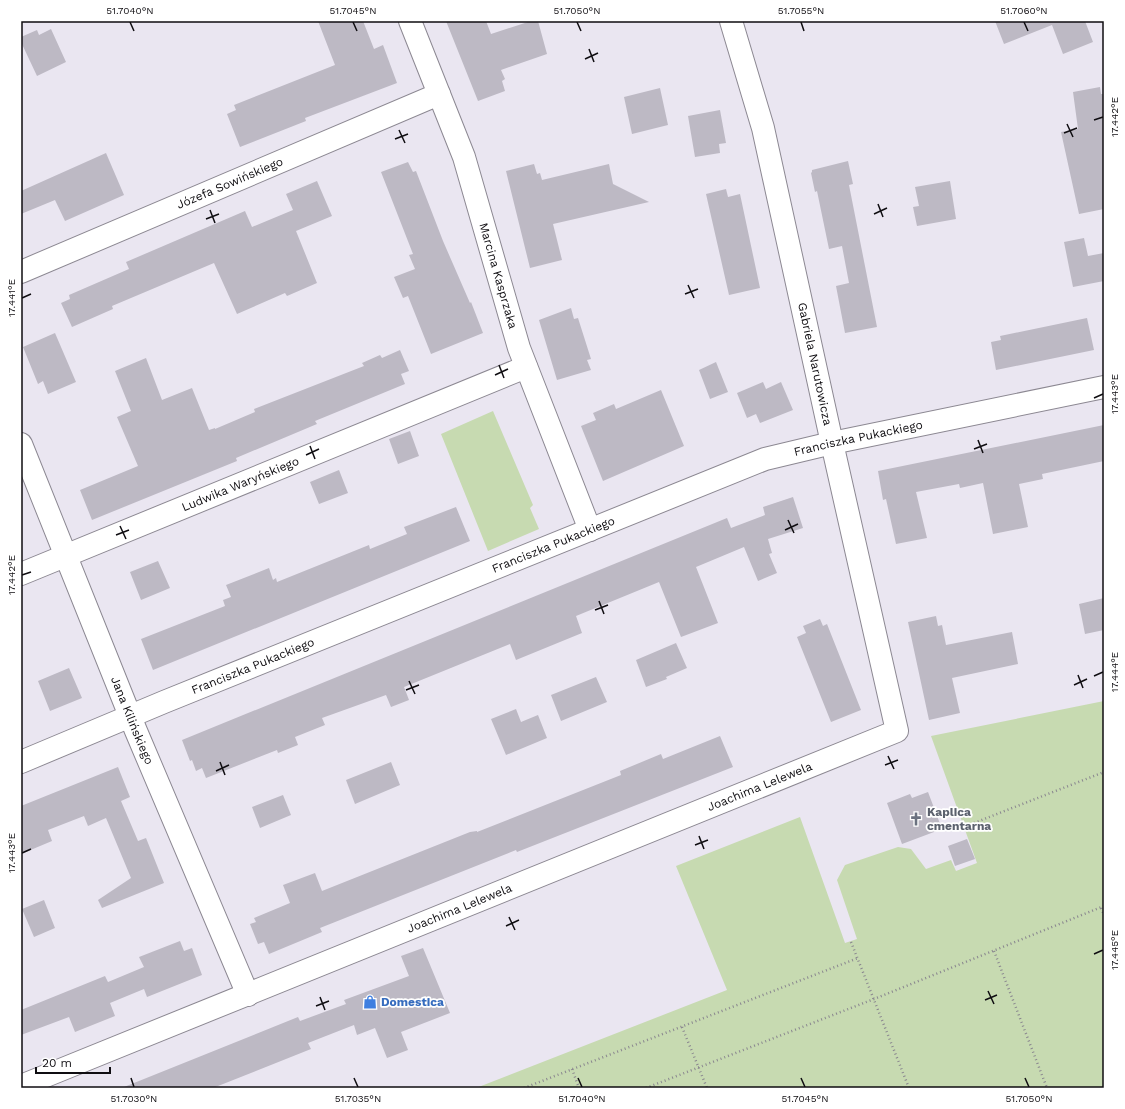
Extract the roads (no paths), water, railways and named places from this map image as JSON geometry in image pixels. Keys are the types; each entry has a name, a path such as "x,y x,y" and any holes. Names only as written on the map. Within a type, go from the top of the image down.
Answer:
{"street":[{"name":"Marcina Kasprzaka","path":"410,21 464,157 519,348 590,530"},
{"name":"Gabriela Narutowicza","path":"731,21 763,128 897,731"},
{"name":"Józefa Sowińskiego","path":"21,272 439,94"},
{"name":"Ludwika Waryńskiego","path":"21,574 526,367"},
{"name":"Franciszka Pukackiego","path":"21,762 130,716 765,459 832,443 1104,387"},
{"name":"Jana Kilińskiego","path":"21,444 130,716 248,995"},
{"name":"Joachima Lelewela","path":"21,1086 897,731"}],"place":[{"name":"Kaplica cmentarna","path":"916,819"},
{"name":"Domestica","path":"370,1002"}]}
